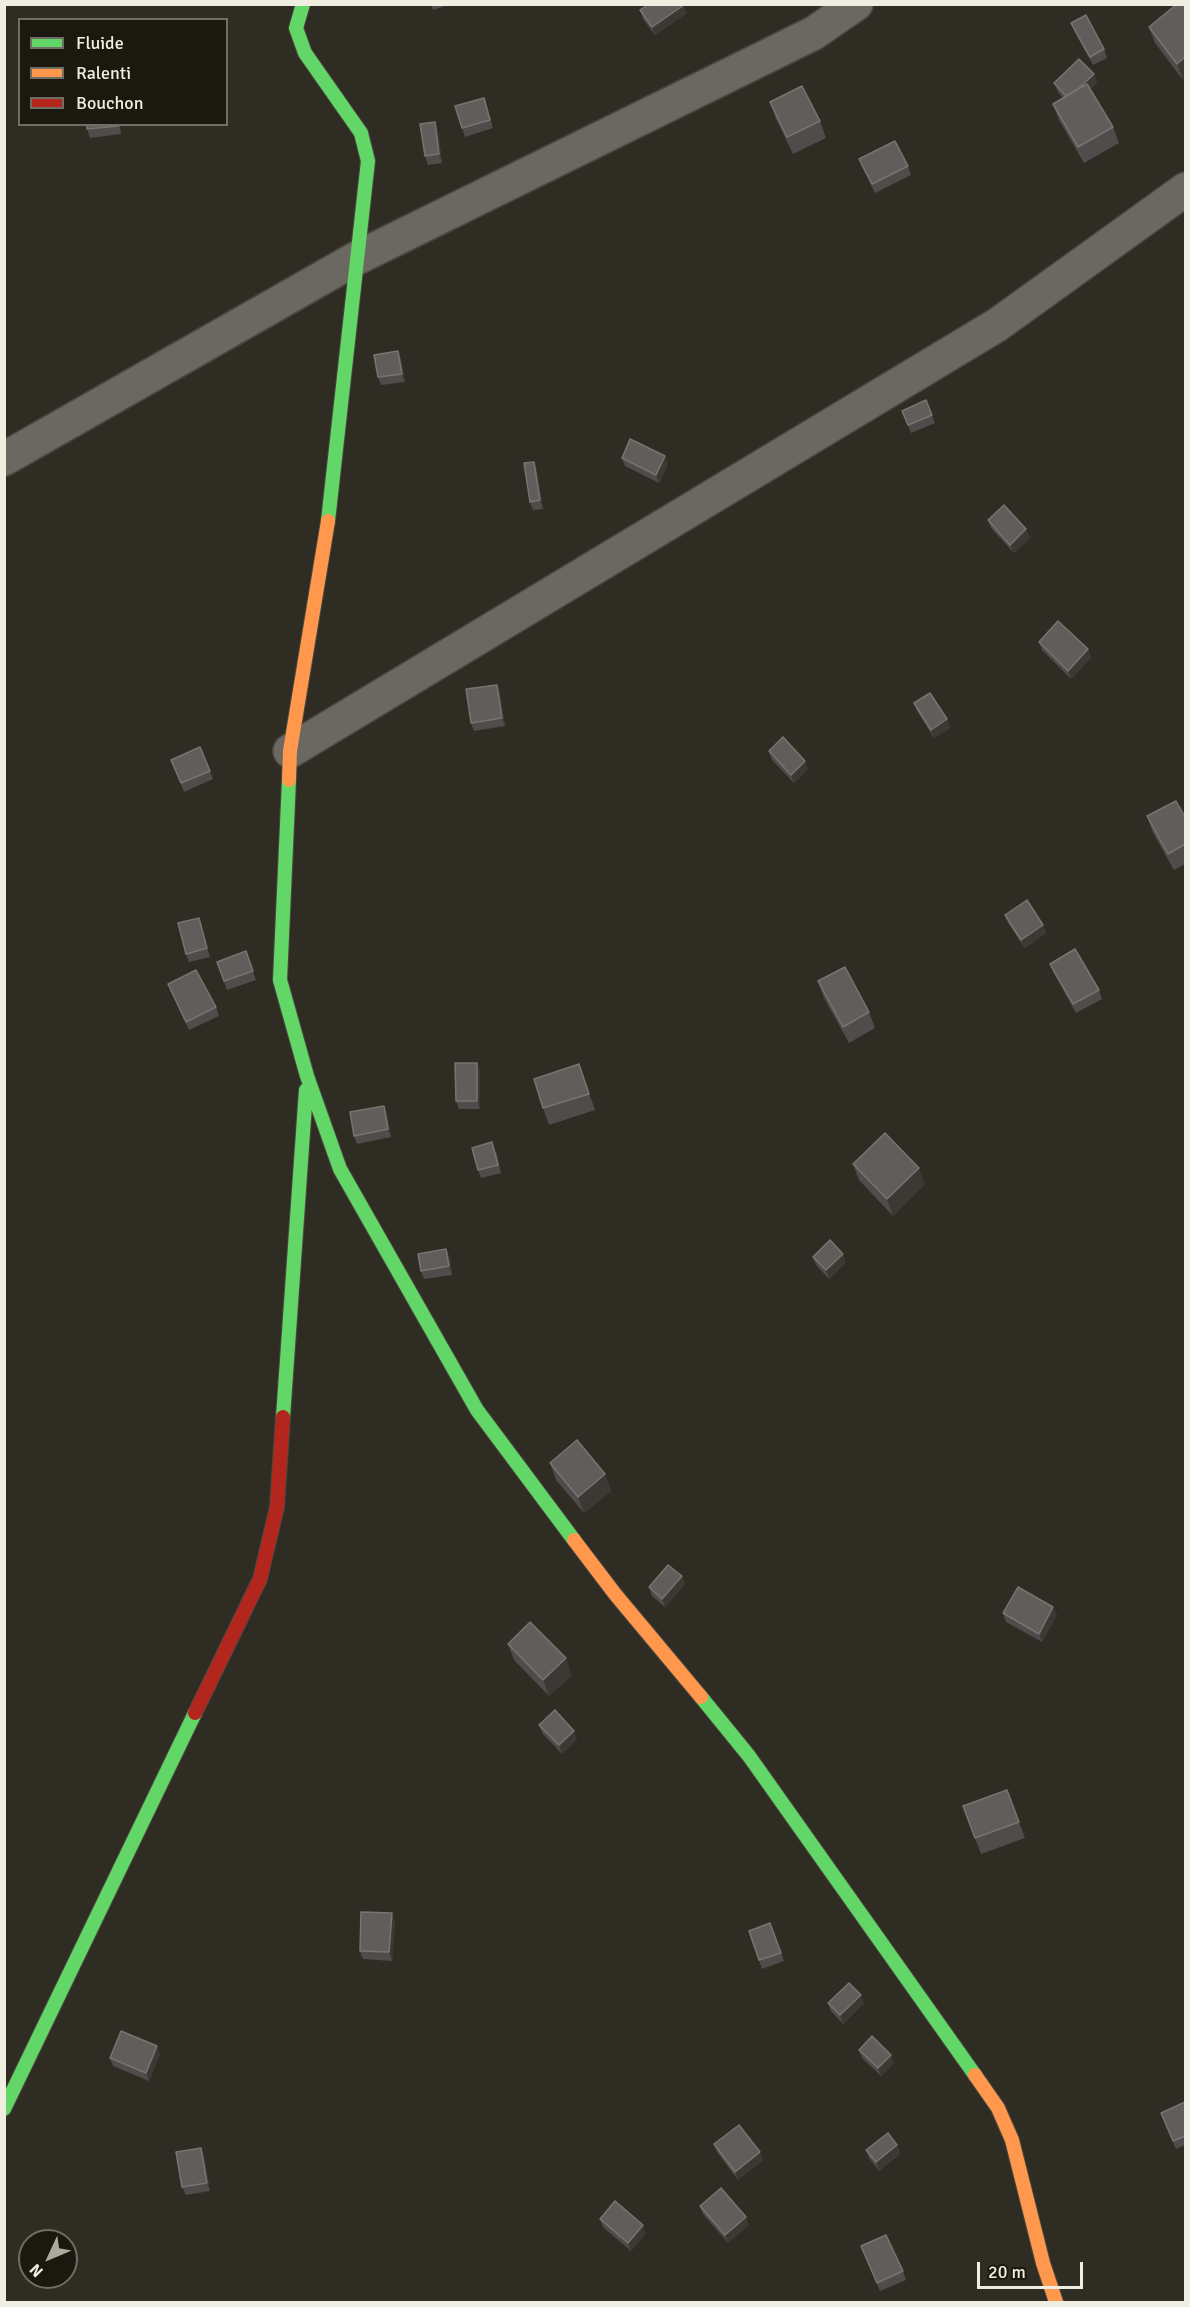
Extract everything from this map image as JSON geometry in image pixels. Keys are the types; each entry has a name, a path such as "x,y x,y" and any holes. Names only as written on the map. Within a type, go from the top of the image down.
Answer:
{"street":[{"path":"303,4 296,28 306,53 361,133 368,161 327,526 290,751 280,980 307,1076 340,1169 477,1410 615,1594 749,1756 998,2108 1012,2140 1043,2264 1056,2302"},
{"path":"4,459 357,258 814,33 856,4"},
{"path":"290,751 997,325 1185,189"},
{"path":"4,2109 260,1580 277,1507 307,1076"}],"building":[{"path":"649,4 684,5 652,27 640,10"},
{"path":"1177,4 1184,4 1185,7 1185,57 1177,64 1149,27"},
{"path":"1086,15 1104,49 1090,57 1071,23"},
{"path":"1079,59 1094,74 1066,96 1054,83"},
{"path":"1087,84 1113,127 1078,147 1053,104"},
{"path":"802,86 820,121 787,137 770,102"},
{"path":"484,98 490,120 462,128 455,106"},
{"path":"435,122 439,154 425,156 420,124"},
{"path":"87,126 118,126 87,129"},
{"path":"895,141 908,166 872,184 859,159"},
{"path":"398,351 402,374 378,377 374,355"},
{"path":"926,400 932,415 908,425 902,411"},
{"path":"630,439 665,456 656,475 622,458"},
{"path":"534,462 540,500 530,502 524,463"},
{"path":"1004,505 1026,529 1010,545 988,520"},
{"path":"1058,621 1088,649 1068,671 1039,642"},
{"path":"497,685 502,718 471,723 466,689"},
{"path":"930,693 947,719 931,730 914,703"},
{"path":"783,737 805,761 791,775 769,751"},
{"path":"200,747 210,771 181,783 171,760"},
{"path":"1176,801 1185,817 1185,844 1168,854 1147,816"},
{"path":"1027,900 1043,925 1021,940 1005,915"},
{"path":"199,918 207,948 186,954 178,923"},
{"path":"1075,949 1099,990 1073,1004 1050,964"},
{"path":"246,951 253,971 224,981 217,962"},
{"path":"845,967 869,1012 843,1027 818,981"},
{"path":"196,970 216,1007 186,1022 168,984"},
{"path":"455,1063 477,1063 477,1101 456,1101"},
{"path":"579,1064 589,1094 543,1108 534,1079"},
{"path":"384,1106 388,1129 354,1136 350,1112"},
{"path":"885,1133 919,1168 887,1199 853,1164"},
{"path":"492,1142 498,1165 478,1170 472,1148"},
{"path":"830,1240 843,1254 826,1270 813,1257"},
{"path":"446,1249 449,1266 421,1271 418,1254"},
{"path":"577,1440 605,1474 578,1497 550,1463"},
{"path":"668,1565 682,1576 662,1599 649,1587"},
{"path":"1018,1587 1053,1607 1039,1634 1003,1613"},
{"path":"530,1622 566,1658 543,1680 508,1644"},
{"path":"555,1710 574,1731 559,1745 539,1725"},
{"path":"1007,1790 1019,1822 975,1838 963,1806"},
{"path":"361,1912 392,1913 389,1952 360,1951"},
{"path":"770,1923 781,1953 759,1960 749,1931"},
{"path":"849,1983 861,1995 840,2015 828,2003"},
{"path":"121,2031 157,2046 146,2073 110,2058"},
{"path":"872,2036 891,2055 878,2068 859,2050"},
{"path":"1185,2102 1185,2136 1173,2141 1161,2113"},
{"path":"739,2125 760,2152 735,2172 714,2144"},
{"path":"888,2133 897,2145 876,2162 866,2150"},
{"path":"201,2148 207,2183 182,2187 176,2152"},
{"path":"721,2188 746,2217 725,2235 700,2206"},
{"path":"615,2201 643,2225 628,2243 600,2219"},
{"path":"886,2235 903,2271 877,2283 861,2246"}],"traffic: fast":[{"path":"303,4 296,28 305,53 361,133 368,161 328,521"},
{"path":"289,780 280,980 307,1076 340,1169 477,1410 574,1540"},
{"path":"283,1417 306,1090"},
{"path":"701,1697 749,1756 975,2075"},
{"path":"4,2109 195,1713"}],"traffic: slow":[{"path":"289,780 290,751 328,521"},
{"path":"574,1540 615,1594 701,1697"},
{"path":"975,2075 998,2108 1012,2140 1043,2263 1056,2302"}],"traffic: jam":[{"path":"195,1713 260,1579 277,1507 283,1417"}]}
